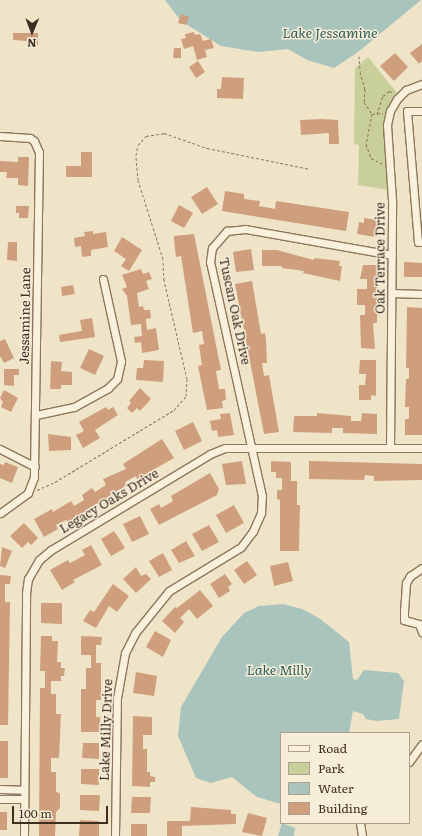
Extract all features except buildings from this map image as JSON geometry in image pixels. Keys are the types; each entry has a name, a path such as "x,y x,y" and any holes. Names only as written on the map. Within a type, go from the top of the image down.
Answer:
{"street":[{"name":"Oak Terrace Drive","path":"390,448 392,200 387,124 390,113 398,98 406,90 422,84"},
{"path":"420,242 407,111 422,111"},
{"name":"Jessamine Lane","path":"0,136 30,138 34,141 39,152 35,467 32,486 28,493"},
{"name":"Tuscan Oak Drive","path":"252,448 210,262 212,248 218,238 227,231 245,229 392,255"},
{"path":"36,415 55,413 74,407 108,388 117,379 120,360 103,279"},
{"path":"392,293 422,294"},
{"path":"0,448 35,467"},
{"name":"Legacy Oaks Drive","path":"24,836 23,790 26,593 32,570 51,550 210,454 225,448 422,448"},
{"name":"Lake Milly Drive","path":"115,836 117,698 125,653 135,633 169,591 241,547 253,531 261,513 262,496 252,448"},
{"path":"0,512 28,493"},
{"path":"422,568 410,576 406,583 404,620 419,624 422,632"},
{"path":"410,761 422,744"},
{"path":"0,789 23,790"},
{"path":"0,799 23,799"},
{"path":"360,824 362,836"}],"path":[{"path":"359,56 360,71 366,89 364,102 372,114 366,136 368,151 374,161 385,164"},
{"path":"377,114 377,109 387,91 392,91 398,98"},
{"path":"372,114 390,113"},
{"path":"28,493 55,482 174,410 186,396 187,379 164,280 161,252 138,180 136,155 138,145 146,136 164,133 206,148 310,169"}],"green space":[{"path":"368,57 397,93 388,107 385,120 389,190 358,185 359,145 354,144 355,68"}],"water":[{"name":"Lake Jessamine","path":"165,0 421,0 358,52 334,68 307,60 288,49 258,52 221,46 181,21"},
{"name":"Lake Milly","path":"283,604 302,609 319,618 349,642 353,679 357,680 364,670 398,673 404,681 399,719 376,721 366,719 363,714 353,711 349,732 280,732 280,804 257,797 232,777 211,783 196,778 178,736 181,707 222,637 244,613 259,606"},
{"path":"282,824 295,828 294,836 278,836"}]}
